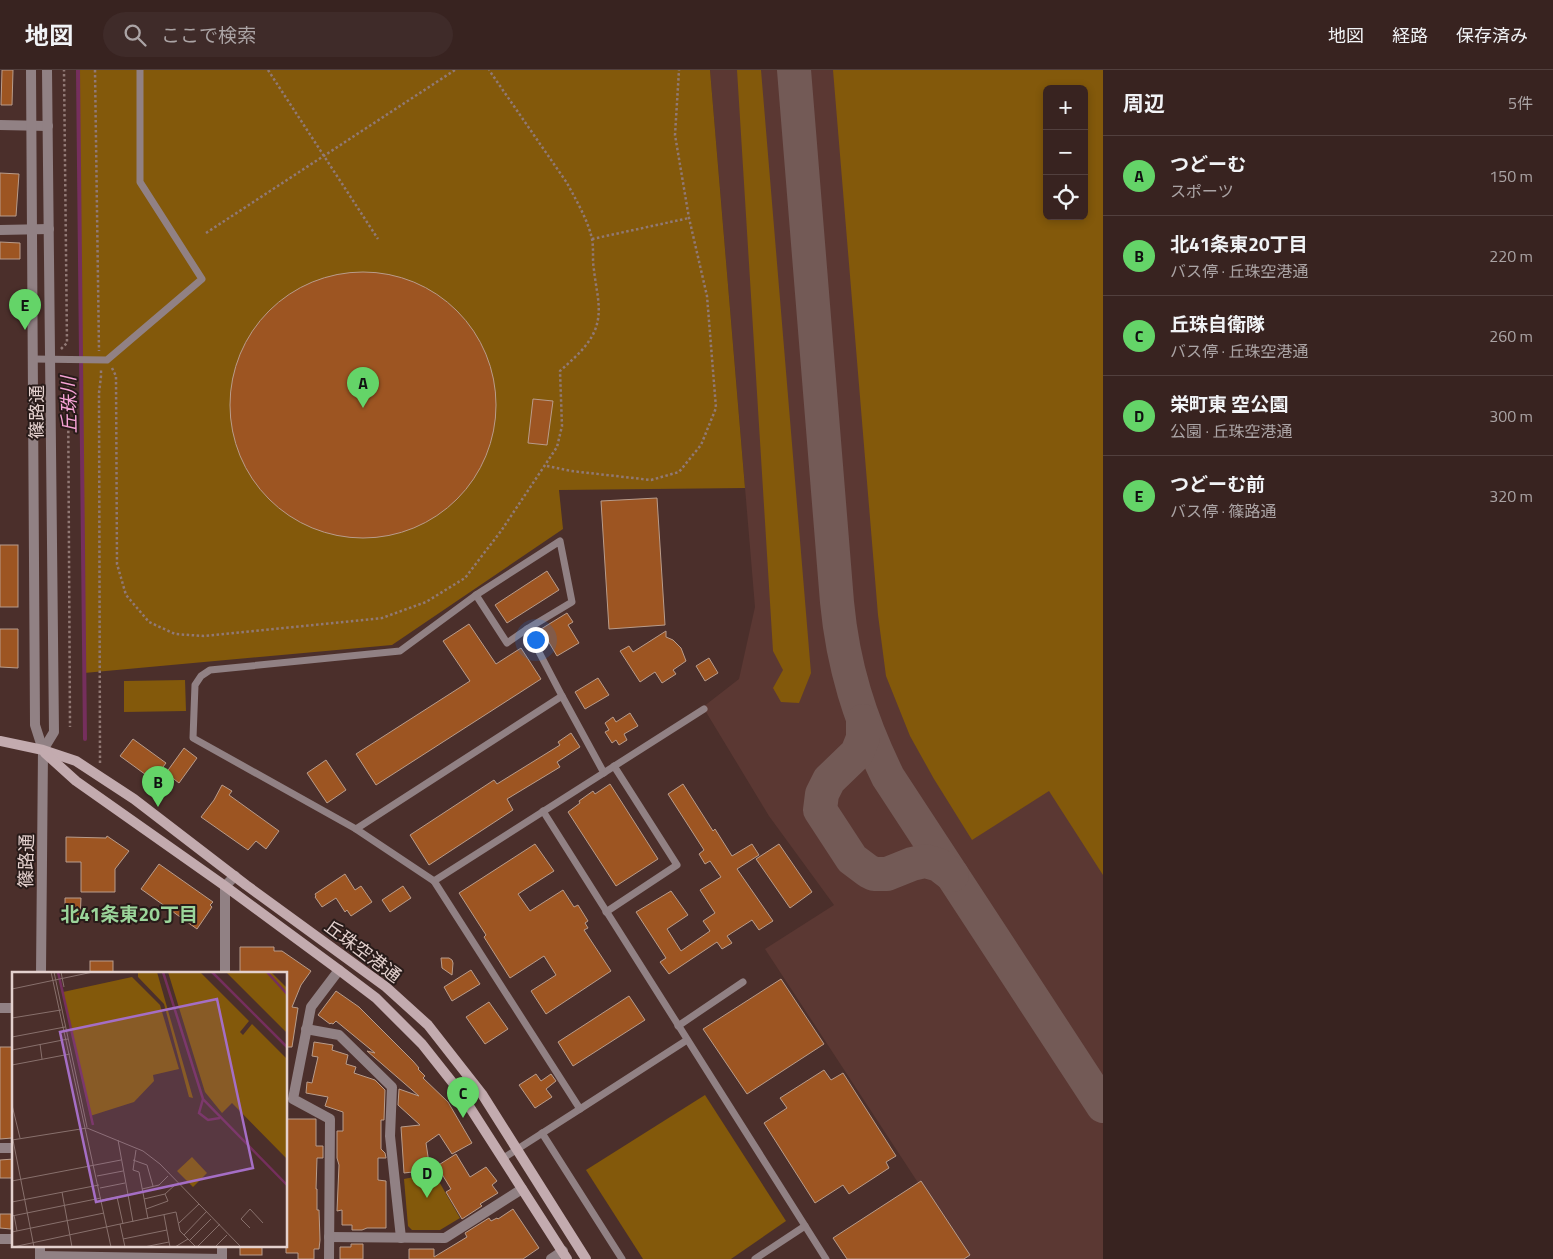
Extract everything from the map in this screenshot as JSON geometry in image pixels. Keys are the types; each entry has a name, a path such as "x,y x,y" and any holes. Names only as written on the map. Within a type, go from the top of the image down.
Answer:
{"main road":[{"name":"丘珠空港通","path":"0,741 43,750 76,761 134,799 386,987 428,1025 482,1094 586,1259"},
{"name":"丘珠空港通","path":"43,750 76,781 225,886 376,998 422,1044 460,1092 565,1255"}],"street":[{"name":"篠路通","path":"31,70 35,725 43,750 41,972"},
{"name":"篠路通","path":"43,750 54,732 52,359 47,70"},
{"path":"0,125 48,126"},
{"path":"0,230 49,230"},
{"path":"225,972 225,886 235,876"},
{"path":"329,1259 330,1119 293,1099 311,1007 340,970"},
{"path":"306,1030 339,1035 392,1086 390,1136 401,1238"},
{"path":"329,1237 445,1238 522,1189"},
{"path":"40,1253 222,1259 222,1246"},
{"path":"551,1259 565,1255"}],"lane":[{"path":"33,359 108,360 202,278 140,182 140,70"},
{"path":"476,595 507,643 572,602 560,541 476,595 400,651 210,670 201,676 195,685 193,738 356,829 434,880 580,1109"},
{"path":"527,629 604,773"},
{"path":"356,829 562,696"},
{"path":"434,880 704,709"},
{"path":"606,912 677,865 614,766"},
{"path":"543,811 826,1259"},
{"path":"678,1026 743,982"},
{"path":"502,1158 687,1040"},
{"path":"542,1133 622,1259"},
{"path":"755,1259 805,1226"}],"path":[{"path":"60,350 67,343 64,70"},
{"path":"95,70 99,346"},
{"path":"268,70 378,239"},
{"path":"206,233 454,70"},
{"path":"116,376 117,564 126,595 148,622 175,634 204,636 382,618 426,602 465,578 501,531 558,447 562,426 560,371 582,351 595,331 598,321 599,304 592,239 577,202 567,183 489,70"},
{"path":"546,465 571,472 651,480 679,472 702,445 716,408 706,296 689,218 675,135 679,70"},
{"path":"592,239 689,218"},
{"path":"60,373 68,380 70,726"},
{"path":"100,766 99,393 101,376"}],"shaded area":[{"path":"78,70 710,70 745,488 559,490 563,529 392,645 84,673"},
{"path":"710,70 1103,70 1103,1259 968,1259 765,949 834,905 769,816 703,707 739,679 755,607"},
{"path":"737,70 761,70 811,673 799,703 781,702 773,688 783,670 773,651"},
{"path":"833,70 1103,70 1103,875 1049,791 972,840 910,736 886,676 878,615"},
{"path":"185,680 186,711 124,712 124,681"},
{"path":"705,1095 786,1221 731,1259 643,1259 586,1170"},
{"path":"434,1173 460,1218 440,1230 412,1230 408,1226 404,1179"}],"building":[{"path":"2,70 13,70 12,105 1,105"},
{"path":"0,173 19,174 16,216 0,216"},
{"path":"0,242 20,243 20,259 0,259"},
{"path":"363,272 389,275 414,283 437,295 457,311 473,331 485,354 493,379 496,405 493,431 485,456 473,479 457,499 437,515 414,527 389,535 363,538 337,535 312,527 289,515 269,499 253,479 241,456 233,431 230,405 233,379 241,354 253,331 269,311 289,295 312,283 337,275"},
{"path":"533,399 553,401 547,445 528,443"},
{"path":"657,498 665,625 609,629 601,501"},
{"path":"0,545 18,545 18,607 0,607"},
{"path":"547,571 559,590 507,623 495,605"},
{"path":"567,613 573,622 568,625 579,643 557,656 541,629"},
{"path":"469,624 496,664 521,648 541,679 376,785 356,754 470,681 443,641"},
{"path":"0,629 18,629 18,668 0,667"},
{"path":"666,631 666,637 673,640 681,648 686,661 673,670 676,674 662,683 655,672 640,682 620,651 629,646 633,652"},
{"path":"709,658 718,673 705,681 696,666"},
{"path":"598,678 609,695 585,709 575,692"},
{"path":"630,713 638,726 624,734 627,740 619,745 616,740 612,743 605,732 609,730 605,723 613,717 616,722"},
{"path":"571,733 580,747 557,762 560,767 507,799 513,810 429,865 410,835 494,780 497,784 560,745 558,742"},
{"path":"133,739 166,763 153,780 120,756"},
{"path":"184,748 197,758 179,783 166,773"},
{"path":"326,760 346,790 327,803 307,773"},
{"path":"610,784 658,859 616,886 568,812 593,791 595,794"},
{"path":"683,784 713,831 715,829 732,856 752,844 759,855 737,869 773,921 759,930 752,920 727,936 732,943 722,949 717,942 669,974 660,962 666,958 636,912 671,891 688,915 667,929 681,951 710,931 703,921 715,913 700,890 721,877 710,861 705,864 699,854 704,850 668,794"},
{"path":"222,785 232,791 229,795 279,831 266,849 256,841 248,850 201,817 214,800"},
{"path":"107,836 129,851 115,869 115,892 81,892 81,862 66,862 66,837 106,838"},
{"path":"535,844 554,871 518,894 530,911 563,890 574,907 578,905 588,921 585,923 588,928 584,930 611,971 546,1014 531,991 556,975 544,956 510,978 484,937 486,935 459,893"},
{"path":"779,844 812,892 790,908 756,859"},
{"path":"159,864 213,902 210,905 212,907 197,929 141,889"},
{"path":"345,874 355,890 361,886 372,902 351,916 347,910 345,912 336,898 322,907 315,897 315,894"},
{"path":"403,886 411,898 390,912 382,900"},
{"path":"65,898 81,898 80,920 65,920"},
{"path":"240,947 274,947 274,951 282,951 311,971 301,985 292,1007 298,1008 292,1047 288,1047 288,972 240,972"},
{"path":"441,958 452,960 452,975 442,968"},
{"path":"90,961 113,961 113,972 90,972"},
{"path":"471,970 480,984 452,1001 444,987"},
{"path":"781,979 824,1044 747,1094 703,1029"},
{"path":"336,991 359,1007 413,1061 425,1076 423,1078 448,1102 472,1143 452,1154 439,1134 426,1143 430,1170 404,1173 401,1127 420,1125 398,1105 399,1089 419,1096 367,1051 375,1053 336,1021 330,1024 318,1015"},
{"path":"629,996 645,1020 573,1066 558,1042"},
{"path":"489,1002 508,1029 485,1044 466,1017"},
{"path":"314,1042 333,1045 332,1050 348,1055 346,1064 356,1067 354,1073 375,1080 385,1090 384,1120 381,1120 381,1149 385,1153 386,1158 378,1158 378,1180 386,1181 386,1228 352,1230 352,1225 342,1225 342,1210 337,1211 339,1165 337,1158 337,1131 343,1131 343,1112 325,1106 328,1097 306,1093 307,1082 312,1083 318,1057 312,1056"},
{"path":"0,1047 12,1047 12,1138 0,1139"},
{"path":"824,1070 831,1080 843,1073 896,1156 886,1162 889,1168 849,1194 843,1185 815,1203 764,1123 787,1108 780,1098"},
{"path":"536,1074 541,1081 551,1074 556,1081 546,1089 552,1097 535,1108 519,1085"},
{"path":"288,1119 316,1119 316,1146 323,1146 323,1158 317,1158 316,1189 317,1210 319,1210 319,1249 314,1249 314,1259 298,1259 298,1253 286,1253 286,1246 288,1246"},
{"path":"456,1154 470,1177 486,1167 497,1181 492,1185 498,1193 480,1204 482,1206 462,1219 446,1192 451,1189 437,1166"},
{"path":"12,1159 12,1178 0,1178 0,1160"},
{"path":"921,1181 970,1255 964,1259 847,1259 833,1238"},
{"path":"513,1209 539,1248 523,1259 409,1259 409,1249 434,1249 434,1257 467,1237 465,1233 489,1218 491,1221 498,1219"},
{"path":"0,1214 11,1214 11,1229 0,1228"},
{"path":"351,1244 363,1244 363,1259 340,1259 340,1247 351,1247"},
{"path":"240,1246 262,1246 262,1255 240,1255"}],"waterway":[{"name":"丘珠川","path":"78,70 85,739"}],"taxiway":[{"path":"794,70 837,602 848,670 854,692 869,735 888,777 1103,1106"},
{"path":"863,721 863,738 857,753 829,780 822,794 820,810 852,859 874,874 887,874 925,861 939,865 952,875"}],"place":[{"name":"つどーむ前","path":"25,330"},
{"name":"つどーむ","path":"363,408"},
{"name":"北41条東20丁目","path":"158,807"},
{"name":"丘珠自衛隊","path":"463,1118"},
{"name":"栄町東 空公園","path":"427,1198"}],"district":[{"name":"北41条東20丁目","path":"129,913"}]}
